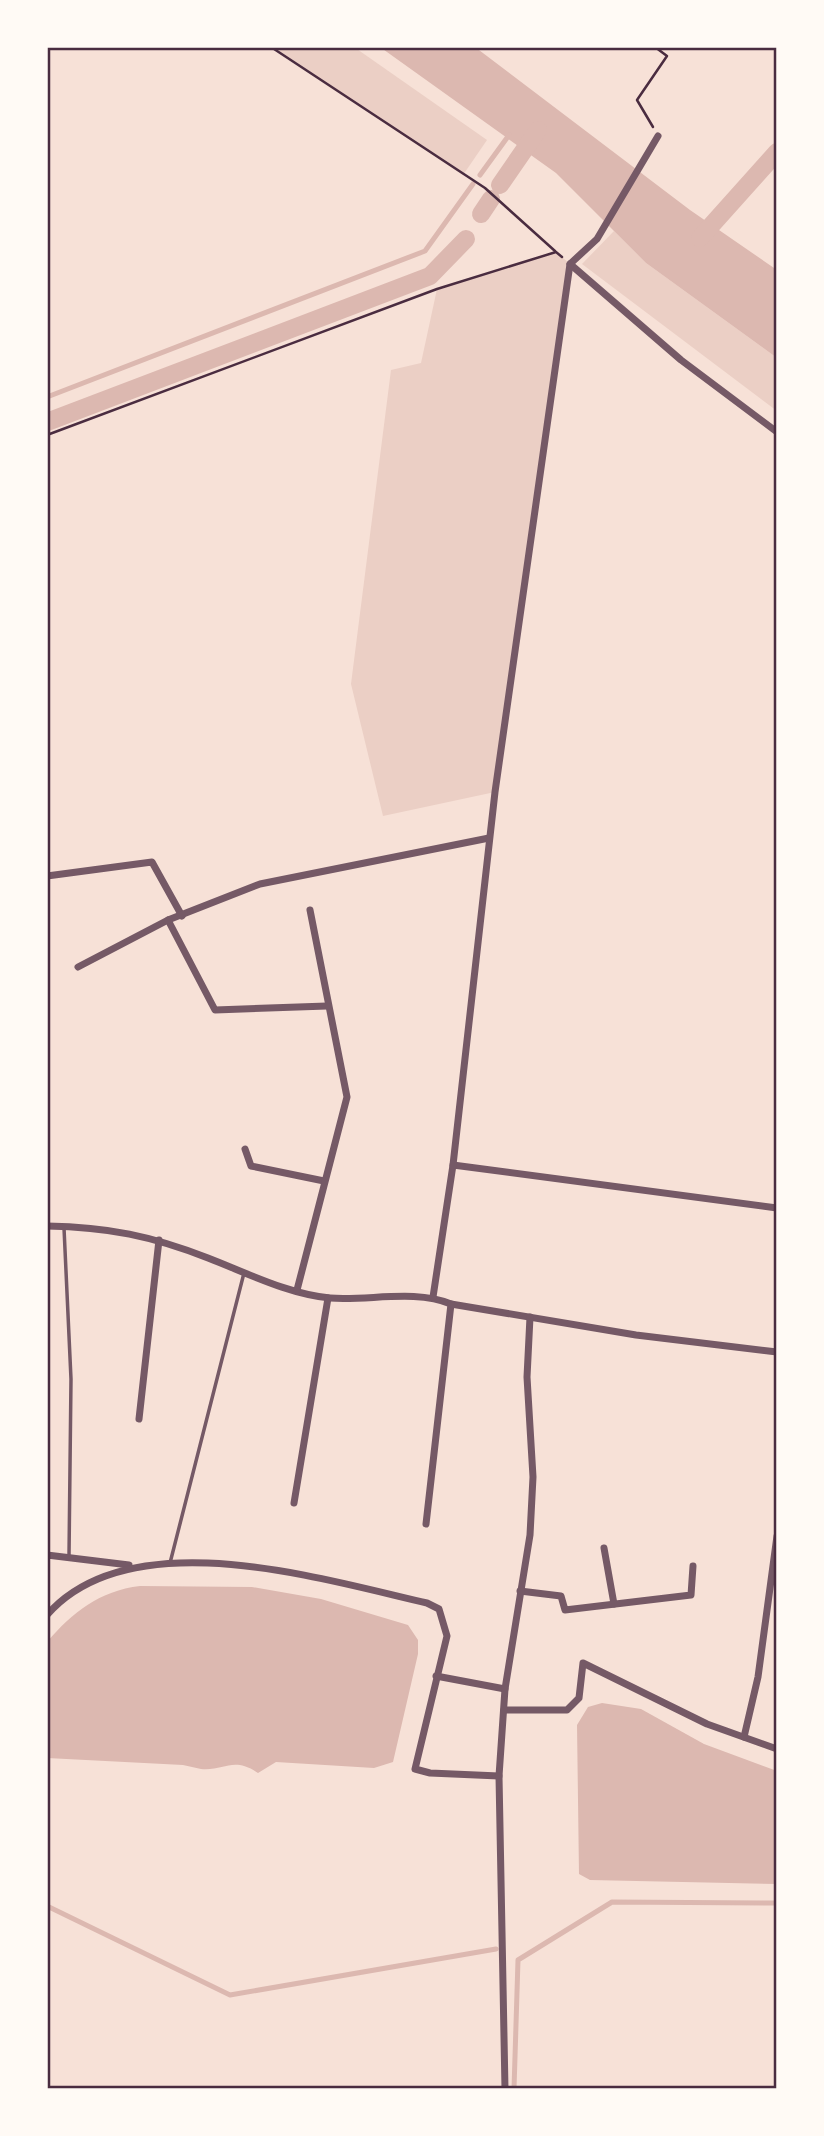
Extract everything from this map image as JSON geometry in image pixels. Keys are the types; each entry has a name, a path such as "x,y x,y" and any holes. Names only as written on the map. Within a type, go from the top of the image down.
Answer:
{"street":[{"path":"433,1297 453,1165 489,838 570,264 597,239 658,136"},
{"path":"570,264 681,360 777,432"},
{"path":"78,967 168,920 260,884 489,838"},
{"path":"47,876 152,862 182,916"},
{"path":"297,1290 347,1097 327,1006 320,949 310,910"},
{"path":"168,920 215,1010 327,1006"},
{"path":"245,1149 251,1166 324,1181"},
{"path":"453,1165 777,1208"},
{"path":"47,1226 117,1229 159,1240 244,1273 328,1298 433,1297 451,1304 636,1335 777,1352"},
{"path":"139,1419 159,1240"},
{"path":"294,1503 328,1298"},
{"path":"426,1524 451,1304"},
{"path":"505,2089 499,1776 505,1689 530,1535 533,1477 527,1377 530,1317"},
{"path":"744,1737 758,1676 774,1536 777,1536"},
{"path":"604,1548 614,1604"},
{"path":"47,1555 133,1566 252,1566 277,1569 427,1603 439,1609 447,1636 415,1769 430,1773 499,1776"},
{"path":"47,1615 61,1599 97,1577 133,1566"},
{"path":"520,1591 561,1596 565,1609 691,1595 693,1566"},
{"path":"504,1710 567,1710 579,1698 583,1663 707,1724 777,1749"},
{"path":"436,1676 505,1689"}],"lane":[{"path":"64,1226 71,1379 69,1556"},
{"path":"170,1565 244,1273"}],"path":[{"path":"271,47 485,188 570,264"},
{"path":"655,47 667,56 637,100 658,136"},
{"path":"47,435 437,289 556,252"}],"shaded area":[{"path":"271,47 354,47 487,140 463,175"},
{"path":"380,47 475,47 690,210 777,270 777,358 646,263 556,173"},
{"path":"614,231 646,263 777,358 777,411 582,264"},
{"path":"556,252 570,264 495,792 383,816 351,684 391,370 421,363 437,289"},
{"path":"140,1586 252,1587 321,1599 408,1625 418,1640 418,1654 393,1762 374,1768 276,1762 258,1773 242,1765 201,1769 183,1765 47,1758 47,1642 77,1612 99,1598"},
{"path":"602,1703 641,1709 704,1744 777,1771 777,1884 590,1880 579,1874 577,1725 588,1707"}],"waterway":[{"path":"500,185 538,130"},
{"path":"480,175 509,135"},
{"path":"700,238 777,152"},
{"path":"47,397 425,251 473,184"},
{"path":"481,214 491,199"},
{"path":"47,422 430,276 466,239"},
{"path":"514,2089 518,1960 612,1902 777,1903"},
{"path":"47,1906 230,1995 496,1949"}]}
